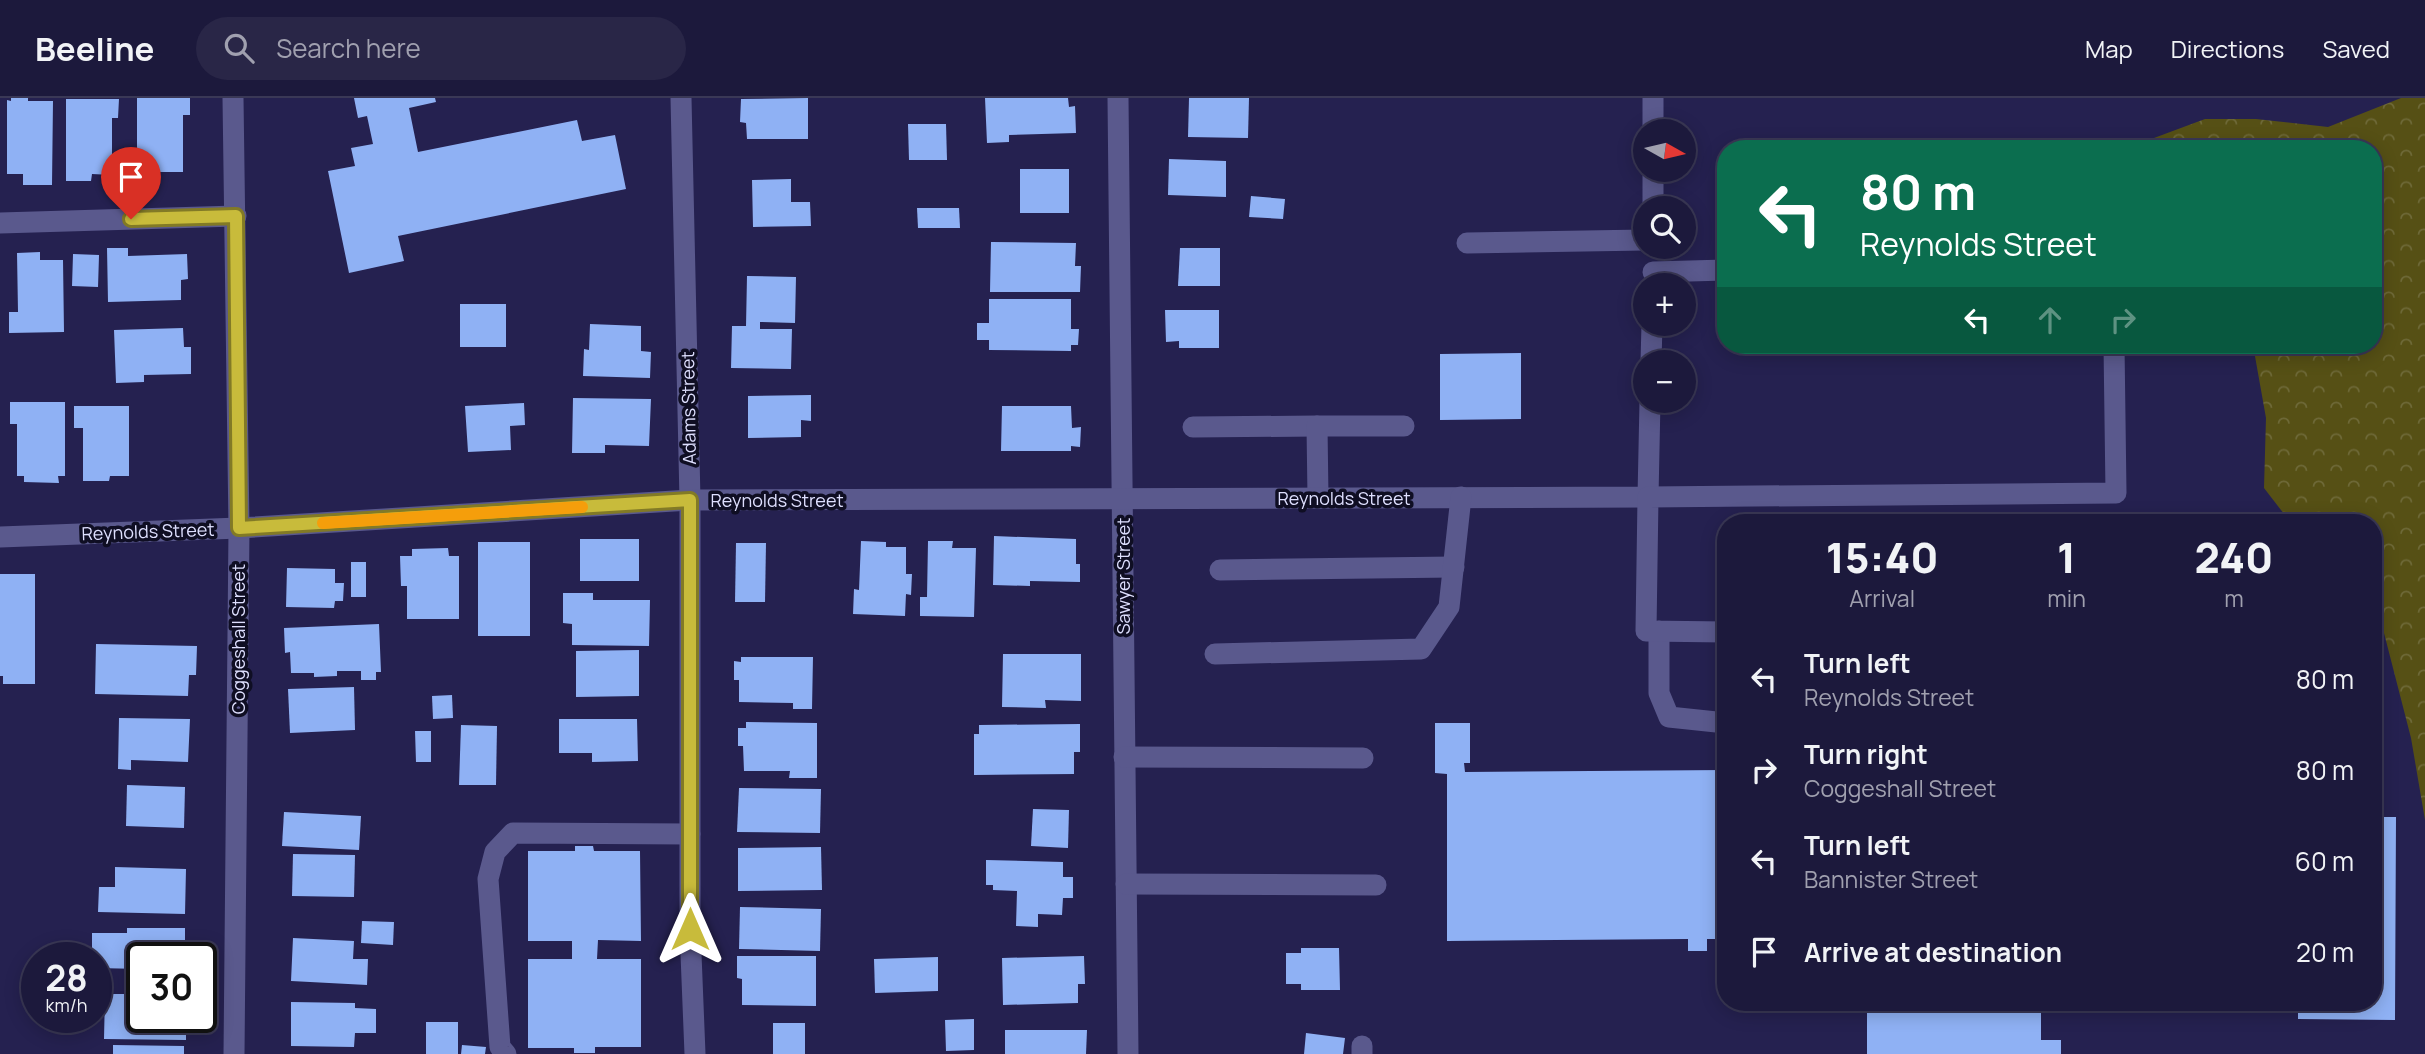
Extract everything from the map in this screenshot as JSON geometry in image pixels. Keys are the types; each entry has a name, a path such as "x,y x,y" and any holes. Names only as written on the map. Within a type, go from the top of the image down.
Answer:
{"street":[{"name":"Coggeshall Street","path":"233,98 239,528 234,1054"},
{"name":"Adams Street","path":"681,98 690,500 690,929 695,1054"},
{"name":"Sawyer Street","path":"1118,98 1128,1054"},
{"path":"1653,98 1653,119"},
{"path":"0,223 236,216"},
{"path":"1467,243 1633,240"},
{"path":"1696,274 1717,271"},
{"name":"Reynolds Street","path":"0,537 239,528 690,500 2116,493 2114,354"},
{"path":"1650,413 1646,631 1717,632"},
{"path":"1317,426 1318,498"},
{"path":"1193,427 1404,426"},
{"path":"1215,654 1421,649 1449,607 1461,497"},
{"path":"1220,570 1454,567"},
{"path":"1660,631 1659,694 1669,717 1717,722"},
{"path":"1124,757 1363,758"},
{"path":"506,1054 500,1047 488,878 495,852 513,833 690,834"},
{"path":"1126,884 1376,885"}],"green space":[{"path":"2401,98 2425,98 2425,820 2411,738 2382,627 2382,514 2284,514 2264,488 2266,418 2255,354 2382,354 2382,140 2154,140 2205,119 2256,119 2328,127"}],"building":[{"path":"11,98 53,101 52,185 23,185 23,174 7,174 7,100 11,101"},
{"path":"137,98 190,98 190,115 183,115 183,172 160,172 160,177 137,177"},
{"path":"354,98 435,98 436,102 409,108 418,152 577,120 582,141 615,135 626,189 398,236 404,261 349,273 328,171 355,166 351,148 373,144 367,116 358,118"},
{"path":"808,98 808,139 747,139 746,123 740,122 741,99"},
{"path":"985,98 1068,98 1069,107 1075,106 1076,133 1009,135 1009,142 987,143"},
{"path":"1189,98 1249,98 1248,138 1188,137"},
{"path":"66,99 119,99 118,118 112,118 112,175 92,174 91,181 66,181"},
{"path":"908,124 946,124 947,160 909,160"},
{"path":"1169,159 1226,161 1226,197 1168,195"},
{"path":"1020,169 1069,169 1069,213 1020,213"},
{"path":"791,179 791,202 810,202 811,226 753,227 752,180"},
{"path":"1251,196 1285,199 1283,219 1249,217"},
{"path":"917,208 959,208 960,228 918,228"},
{"path":"991,242 1076,243 1075,266 1081,266 1080,292 990,292"},
{"path":"107,248 128,248 128,256 187,254 188,279 181,280 181,300 108,302"},
{"path":"1180,248 1220,248 1220,286 1178,286"},
{"path":"40,252 40,260 63,260 64,332 9,333 9,312 18,312 17,253"},
{"path":"73,254 99,255 98,287 72,286"},
{"path":"747,276 796,277 795,323 760,322 760,329 792,329 791,369 731,368 732,326 746,326"},
{"path":"989,299 1071,299 1071,329 1079,329 1078,345 1071,345 1071,351 989,350 989,340 977,340 977,323 989,323"},
{"path":"460,304 506,304 506,347 460,347"},
{"path":"1165,310 1219,310 1219,348 1179,348 1179,341 1166,342"},
{"path":"590,324 641,326 641,351 651,352 650,378 583,376 584,349 589,350"},
{"path":"183,328 184,347 191,347 191,374 144,375 144,382 116,383 114,330"},
{"path":"1521,353 1521,419 1440,420 1440,354"},
{"path":"811,395 811,421 801,420 801,437 748,438 748,396"},
{"path":"573,398 651,399 649,446 605,445 605,453 572,453"},
{"path":"10,402 65,402 65,476 58,476 59,483 24,482 24,476 17,476 17,424 10,424"},
{"path":"524,403 525,425 510,426 511,450 468,452 465,406"},
{"path":"74,406 129,406 129,476 110,476 109,481 83,481 83,428 74,428"},
{"path":"1002,406 1071,406 1072,428 1081,427 1080,447 1071,446 1071,451 1001,451"},
{"path":"994,536 1076,539 1076,564 1080,564 1080,582 1030,581 1030,586 993,585"},
{"path":"580,539 639,539 639,581 580,581"},
{"path":"861,541 886,542 886,547 906,547 906,574 912,574 911,595 906,594 905,616 853,614 854,589 859,590"},
{"path":"928,541 953,541 952,548 976,548 974,617 920,616 920,597 927,597"},
{"path":"478,542 530,542 530,636 478,636"},
{"path":"736,543 766,543 765,602 735,602"},
{"path":"448,548 449,556 459,556 459,619 407,619 407,586 401,586 400,556 412,556 412,549"},
{"path":"351,562 366,562 366,597 351,597"},
{"path":"287,568 335,569 335,583 344,583 343,601 335,601 334,608 286,607"},
{"path":"0,574 35,574 35,684 3,684 3,676 0,676"},
{"path":"563,593 593,593 593,600 650,600 649,646 572,645 572,624 563,623"},
{"path":"379,624 381,672 376,672 376,680 361,680 361,671 337,671 337,676 314,677 314,673 291,673 290,652 285,653 284,628"},
{"path":"96,644 197,646 196,675 189,675 188,696 95,694"},
{"path":"639,650 639,696 576,697 576,651"},
{"path":"1003,654 1081,654 1081,701 1045,700 1046,708 1002,707"},
{"path":"741,657 813,657 812,709 793,709 793,703 739,702 739,680 734,680 734,661 741,662"},
{"path":"354,687 355,730 290,733 288,689"},
{"path":"452,695 453,718 433,719 432,696"},
{"path":"119,718 190,719 188,762 131,760 131,770 118,769"},
{"path":"559,719 637,719 638,761 592,762 592,753 559,753"},
{"path":"746,722 817,723 817,778 789,778 790,771 744,771 743,746 738,746 738,728 746,728"},
{"path":"1435,723 1470,723 1470,763 1464,763 1465,772 1717,770 1717,939 1707,939 1707,951 1688,951 1688,939 1447,941 1447,774 1435,773"},
{"path":"1080,724 1080,752 1074,752 1074,774 974,775 974,734 979,734 979,725"},
{"path":"461,725 497,726 496,785 459,785"},
{"path":"415,731 431,731 431,762 416,762"},
{"path":"127,785 185,787 184,828 126,826"},
{"path":"739,788 821,789 820,833 737,832"},
{"path":"1033,809 1069,810 1068,848 1031,846"},
{"path":"284,812 361,816 359,850 282,846"},
{"path":"2382,817 2396,817 2395,1020 2298,1019 2298,1011 2382,1011"},
{"path":"575,846 593,846 594,851 640,851 641,941 598,940 597,959 641,959 641,1047 595,1047 595,1053 574,1053 574,1048 528,1048 528,959 572,959 572,941 528,941 528,851 575,851"},
{"path":"821,847 822,890 738,891 738,848"},
{"path":"293,854 355,855 354,897 292,896"},
{"path":"986,860 1063,862 1063,877 1073,877 1073,898 1063,898 1062,915 1038,914 1038,927 1016,926 1017,891 993,890 993,885 986,885"},
{"path":"115,867 186,869 185,914 98,912 99,887 115,887"},
{"path":"740,907 821,909 820,951 739,949"},
{"path":"362,921 394,922 393,945 361,943"},
{"path":"127,928 185,928 185,942 126,942 126,969 112,968 112,942 92,942 92,933 127,933"},
{"path":"293,938 354,941 353,959 368,959 367,985 291,981"},
{"path":"1301,948 1339,948 1340,990 1301,990 1301,984 1286,984 1286,953 1301,953"},
{"path":"737,956 816,956 816,1006 742,1005 742,979 737,978"},
{"path":"1084,956 1085,984 1078,984 1078,1003 1003,1005 1002,958"},
{"path":"938,957 938,991 875,993 874,959"},
{"path":"112,994 126,994 126,1033 186,1033 186,1040 104,1039 104,1033 112,1033"},
{"path":"291,1002 355,1003 355,1008 376,1009 376,1033 355,1033 354,1047 291,1046"},
{"path":"1867,1011 2041,1011 2041,1040 2061,1040 2061,1054 1867,1054"},
{"path":"974,1019 974,1050 946,1051 945,1020"},
{"path":"426,1022 458,1022 458,1054 426,1054"},
{"path":"773,1023 805,1023 805,1054 773,1054"},
{"path":"1005,1030 1087,1030 1086,1054 1005,1054"},
{"path":"1306,1033 1345,1038 1343,1054 1304,1054"},
{"path":"113,1045 184,1046 184,1054 113,1054"},
{"path":"462,1045 486,1047 485,1054 461,1054"}],"slow traffic":[{"path":"323,523 582,507"}],"route":[{"path":"131,219 236,216 239,528 690,500 690,929"}]}
